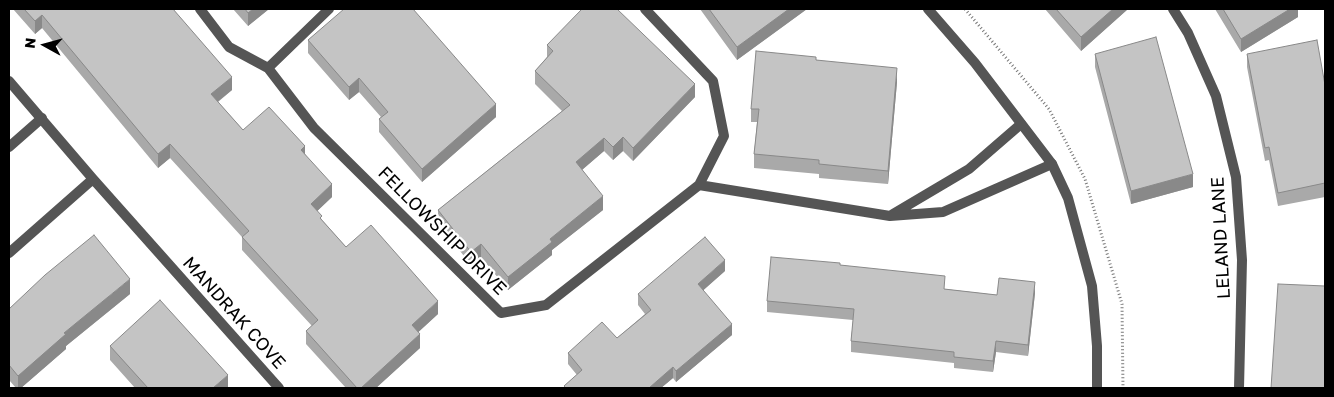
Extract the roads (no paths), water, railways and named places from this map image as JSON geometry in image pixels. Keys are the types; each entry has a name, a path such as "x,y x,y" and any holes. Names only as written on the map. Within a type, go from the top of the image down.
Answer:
{"street":[{"path":"200,9 229,47 268,68 329,9"},
{"path":"645,9 713,81 724,136 699,185 890,216 943,212 1052,164"},
{"path":"928,9 975,63 1052,164 1068,198 1092,286 1097,346 1097,388"},
{"name":"LELAND LANE","path":"1173,9 1188,32 1216,96 1236,177 1242,260 1239,388"},
{"name":"FELLOWSHIP DRIVE","path":"268,68 314,128 502,313 546,305 699,185"},
{"name":"MANDRAK COVE","path":"9,81 92,179 279,388"},
{"path":"9,147 42,118"},
{"path":"890,216 969,170 1021,124"},
{"path":"9,253 92,179"}]}
